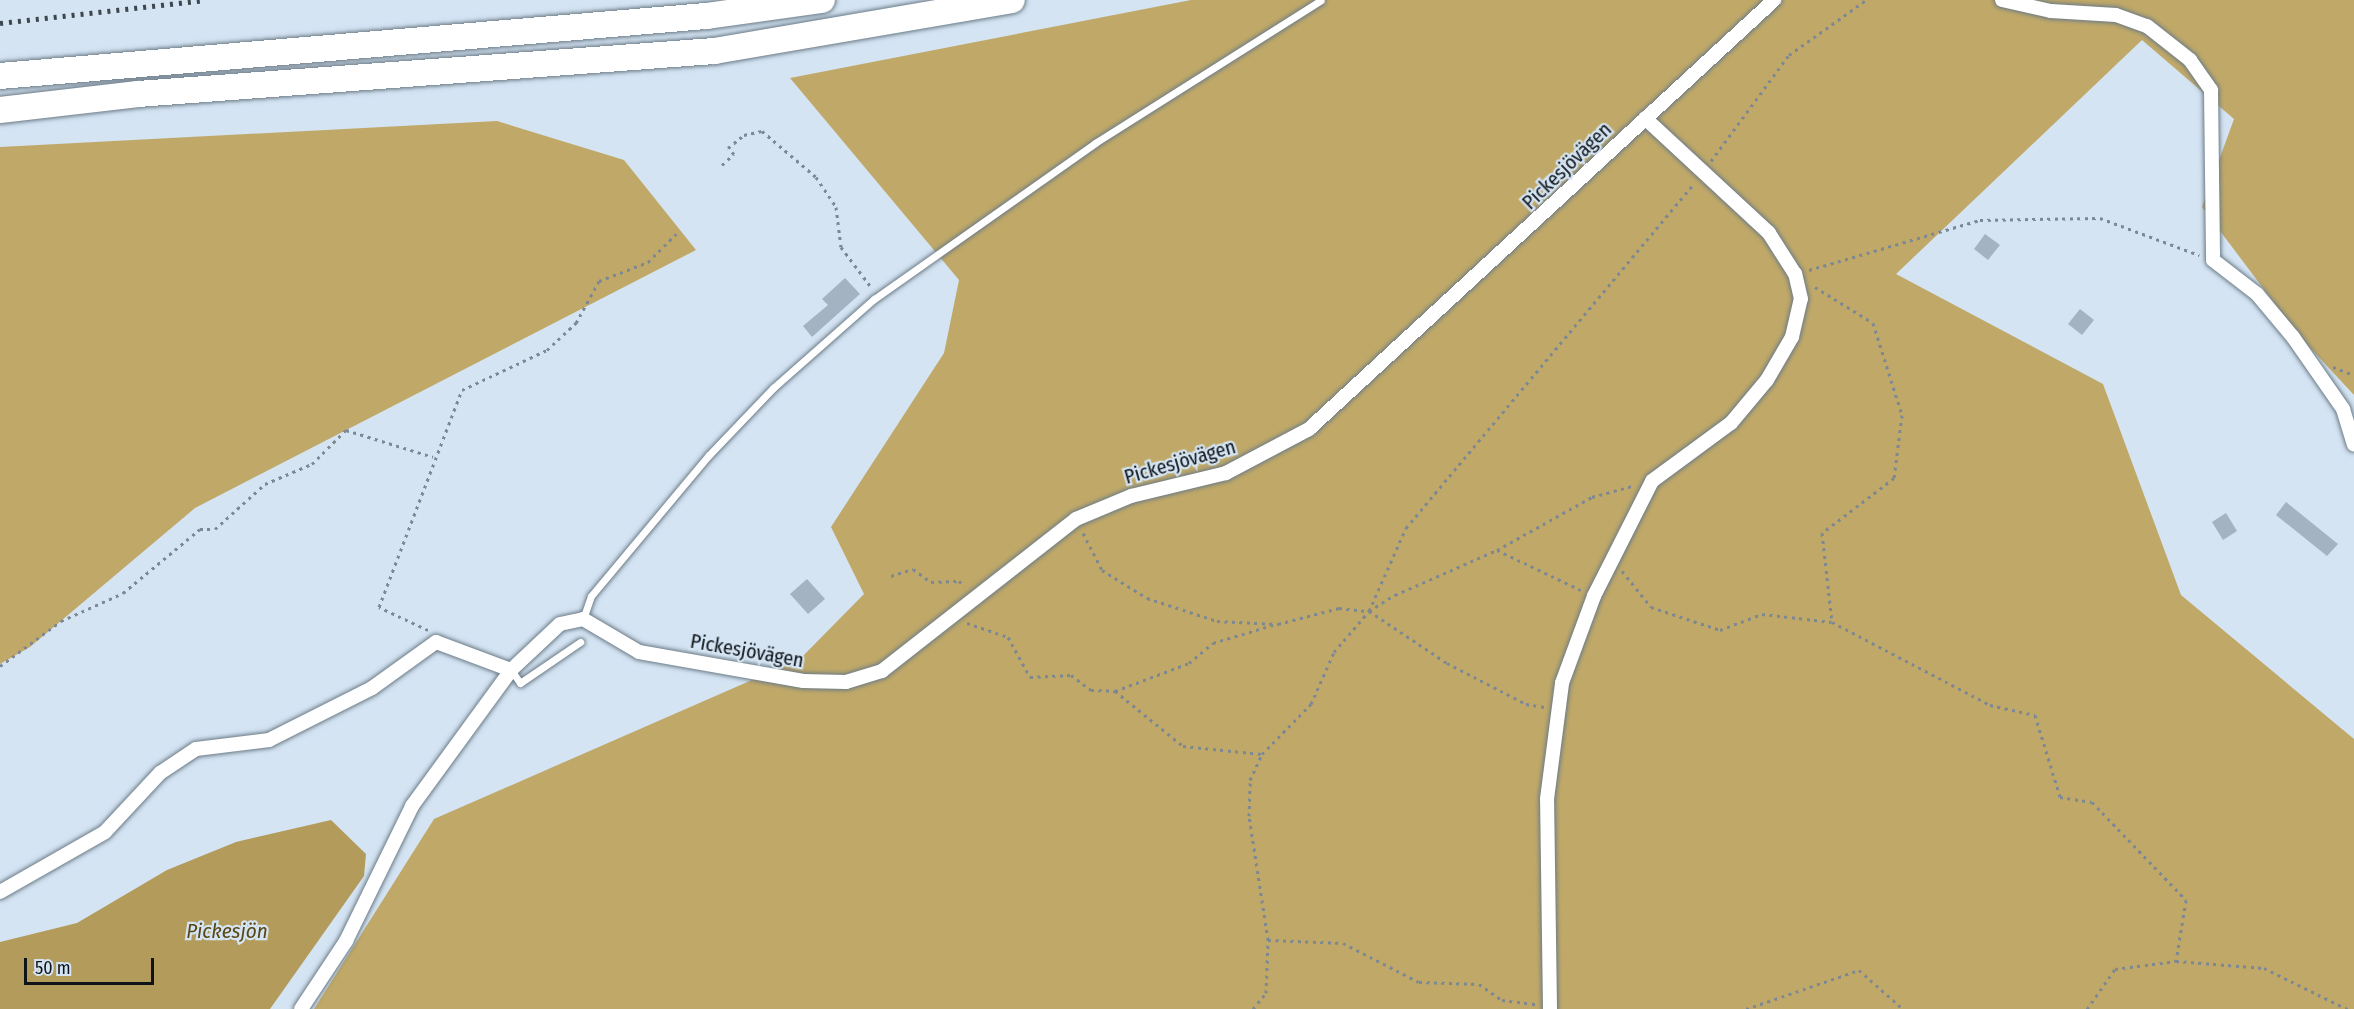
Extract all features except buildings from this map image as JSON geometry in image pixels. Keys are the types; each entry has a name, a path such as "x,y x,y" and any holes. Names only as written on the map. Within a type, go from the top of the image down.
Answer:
{"highway":[{"path":"0,76 706,16 822,0"},
{"path":"0,110 138,94 714,51 1012,0"}],"street":[{"name":"Pickesjövägen","path":"583,619 639,652 827,682 882,670 1076,519 1131,496 1226,473 1309,429 1774,0"},
{"path":"2002,0 2051,11 2116,15 2147,26 2190,60 2211,90 2213,260 2257,294 2293,337 2343,409 2354,444"},
{"path":"1550,1008 1547,799 1562,683 1594,596 1652,481 1731,423 1767,380 1792,337 1801,299 1796,274 1769,233 1645,118"},
{"path":"301,1009 346,941 412,806 511,670 560,624 583,619"},
{"path":"0,892 105,832 160,773 196,749 269,740 372,688 436,642 511,670"}],"lane":[{"path":"583,619 591,596 709,455 773,388 874,299 1095,143 1321,0"},
{"path":"511,670 520,683 580,642"}],"path":[{"path":"1253,1009 1266,993 1268,940 1249,816 1250,780 1262,754 1311,704 1334,652 1369,611 1406,528 1702,173 1789,55 1866,0"},
{"path":"722,165 734,154 728,148 736,142 762,132 816,177 836,207 841,247 872,288 874,299"},
{"path":"1796,274 1980,220 2100,218 2213,260"},
{"path":"436,642 428,630 379,607 433,457 462,390 547,350 576,323 599,281 648,262 676,234"},
{"path":"1796,274 1873,323 1902,415 1894,478 1822,532 1832,622"},
{"path":"0,666 61,621 123,592 200,529 215,529 265,484 312,464 346,430 433,457"},
{"path":"1369,611 1497,550 1592,497 1652,481"},
{"path":"1076,519 1102,570 1147,598 1217,621 1278,624"},
{"path":"1497,550 1594,596"},
{"path":"1609,567 1624,571 1651,607 1720,630 1762,614 1832,622 1990,705 2035,715 2060,797 2092,802 2186,900 2176,961"},
{"path":"891,576 913,569 931,582 959,581 975,596"},
{"path":"950,618 1008,637 1030,677 1071,675 1091,690 1115,691 1189,663 1214,643 1339,608 1369,611 1447,663 1526,704 1559,710"},
{"path":"1115,691 1183,746 1262,754"},
{"path":"1268,940 1343,943 1419,982 1479,984 1502,1000 1550,1008"},
{"path":"2087,1009 2115,969 2176,961 2264,968 2347,1009"},
{"path":"1746,1009 1859,970 1903,1009"}],"shaded area":[{"path":"1191,0 2354,0 2354,395 2299,336 2202,207 2234,119 2142,40 1896,274 2103,384 2181,595 2354,739 2354,1009 314,1009 434,819 800,659 864,594 831,527 944,353 959,280 790,78"},
{"path":"497,121 624,160 696,250 195,508 30,647 0,664 0,147"}],"water":[{"name":"Pickesjön","path":"331,820 366,854 364,876 270,1009 0,1009 0,942 77,923 167,870 236,842"}],"railway":[{"path":"0,23 204,0"}]}
